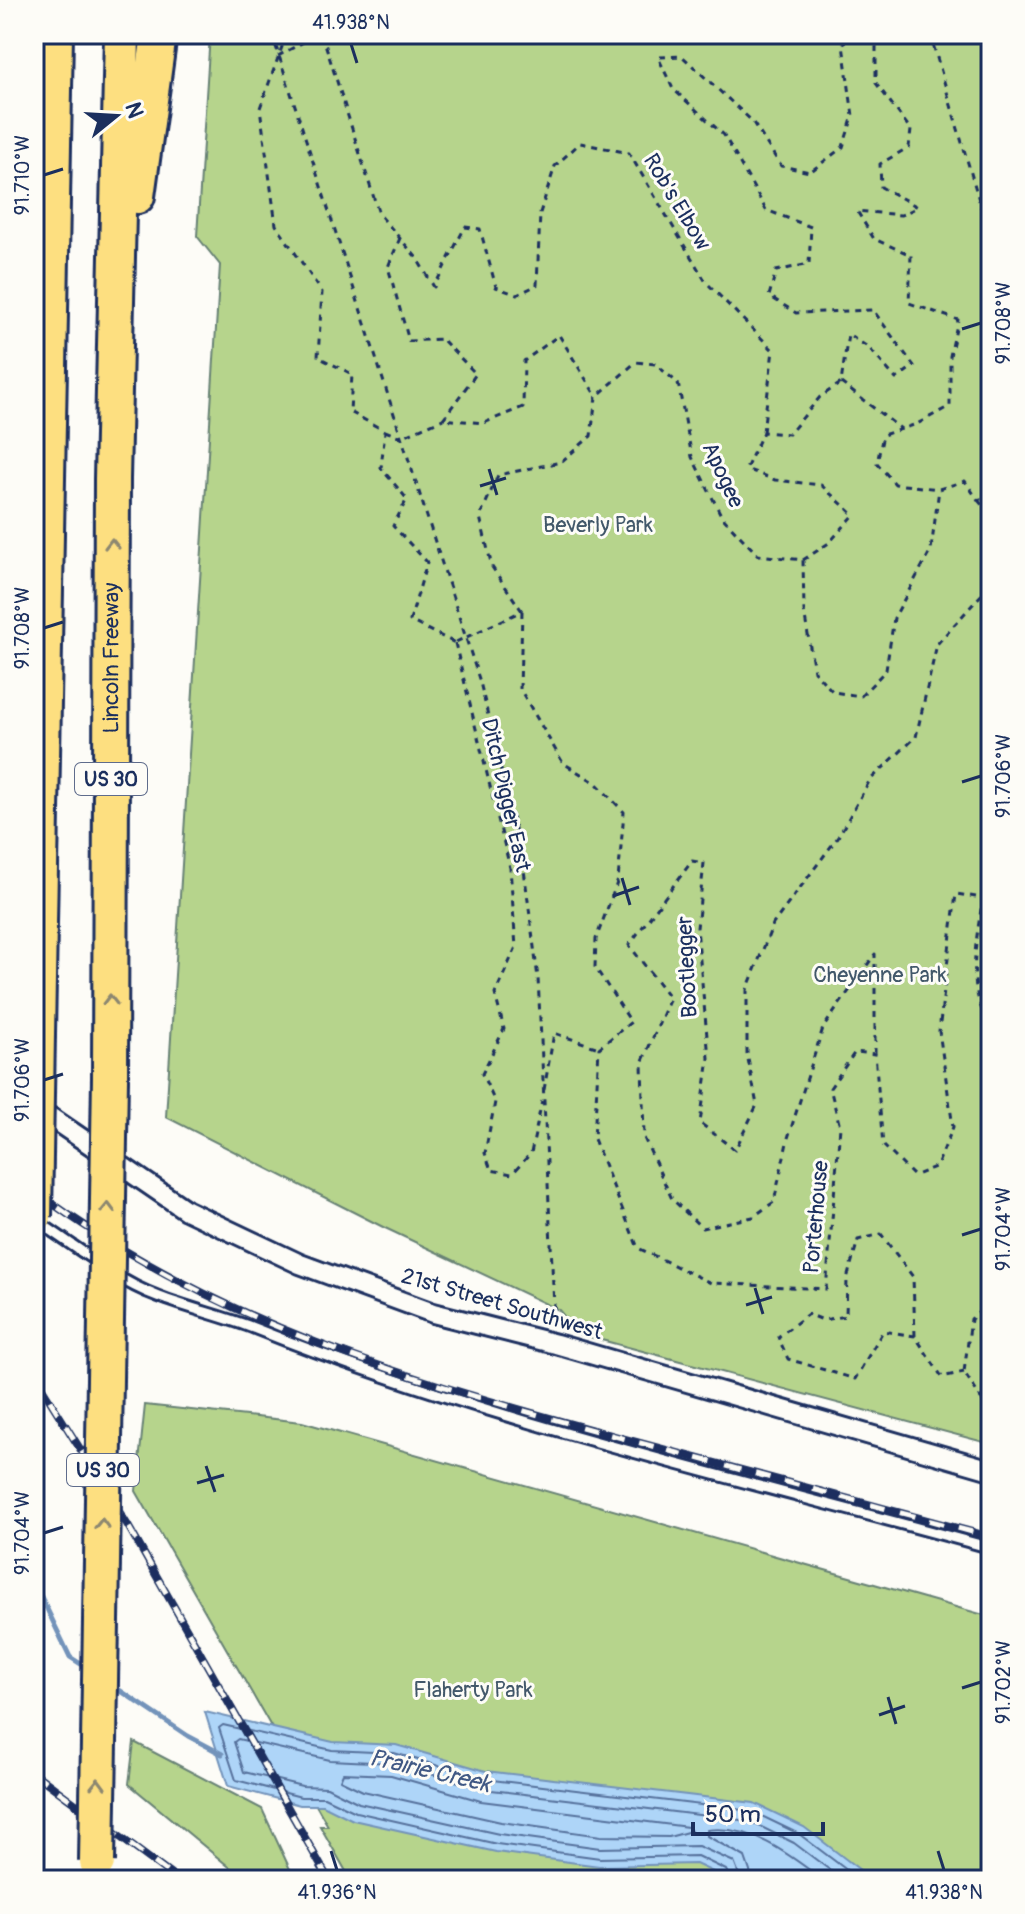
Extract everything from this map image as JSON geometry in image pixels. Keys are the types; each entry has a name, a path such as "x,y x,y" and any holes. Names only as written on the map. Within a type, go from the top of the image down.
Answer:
{"highway":[{"name":"US 30","path":"34,1218 55,34"},
{"name":"US 30","path":"112,479 122,34"},
{"path":"112,479 130,359 137,196 159,34"},
{"path":"34,72 50,354"},
{"name":"Lincoln Freeway","path":"97,1871 110,1078 112,479"}],"street":[{"name":"21st Street Southwest","path":"34,1106 186,1210 300,1264 433,1313 556,1344 991,1470"}],"lane":[{"path":"34,1218 139,1291 209,1310 368,1373 991,1548"}],"path":[{"path":"272,34 480,682 523,862 538,978 556,1344"},
{"path":"283,34 260,108 276,225 322,292 318,357 352,374 350,412 401,437 443,419 484,423 523,407 524,361 559,335 596,397 591,436 561,462 498,475 480,517 492,567 522,611 520,689 563,763 596,783 624,812 618,880 596,939 595,967 631,1022 599,1048 554,1033 543,1097"},
{"path":"278,56 320,34"},
{"name":"Rob's Elbow","path":"320,34 379,214 434,287 465,227 480,229 496,287 517,295 537,285 540,213 555,166 580,143 629,153 706,282 773,350 763,432"},
{"path":"848,34 843,45 853,116 843,147 810,172 781,166 752,121 682,56 658,57 673,89 724,135 766,210 811,227 809,264 776,271 769,296 796,313 873,310 914,366 896,379 869,348 848,334 841,383 820,397 789,434 763,432 746,469 775,480 821,485 854,515 829,543 803,560 804,611 814,671 833,692 861,696 886,670 894,618 931,550 939,489"},
{"path":"876,34 876,83 911,130 909,147 880,164 881,187 918,207 901,215 857,211 874,239 911,255 909,303 958,320 950,356 950,406 883,435 877,463 895,484 939,489 965,481 990,515 983,593 991,597"},
{"path":"930,34 991,241"},
{"path":"400,238 388,267 409,341 442,339 476,374 443,419"},
{"name":"Apogee","path":"596,397 636,362 655,364 678,383 692,457 722,517 758,555 803,560"},
{"path":"841,383 901,429"},
{"path":"385,431 381,468 407,499 393,526 427,562 410,621 455,643 522,611"},
{"path":"978,500 991,495"},
{"name":"Bootlegger","path":"875,1054 875,954 823,1028 788,1138 774,1202 753,1217 702,1228 672,1199 644,1138 642,1063 670,998 629,945 692,861 704,863 697,928 709,1058 700,1123 735,1150 757,1105 747,1054 747,990 773,924 838,837 870,780 916,737 937,644 983,593"},
{"name":"Ditch Digger East","path":"455,643 510,868 516,947 495,994 504,1029 482,1074 495,1102 485,1153 491,1170 512,1174 531,1153 543,1097"},
{"path":"875,1054 883,1145 914,1176 937,1166 953,1127 939,1031 956,894 983,898 974,949 978,1008 991,1026"},
{"name":"Porterhouse","path":"599,1048 594,1139 638,1248 711,1283 826,1289 840,1127 830,1088 855,1052 875,1054"},
{"path":"915,1336 883,1331 855,1379 788,1359 778,1337 808,1314 823,1320 846,1316 847,1279 858,1240 881,1234 913,1277 915,1336 942,1377 964,1372"},
{"path":"991,1302 971,1319 964,1372 991,1414"}],"green space":[{"name":"Beverly Park","path":"210,34 991,34 991,1444 579,1334 559,1310 383,1227 166,1117 220,265 197,236"},
{"name":"Flaherty Park","path":"145,1405 302,1422 991,1617 991,1880 351,1880 320,1826 328,1826 136,1491"},
{"path":"134,1742 262,1809 295,1880 245,1880 129,1784"}],"water":[{"path":"205,1712 333,1742 396,1745 486,1771 754,1803 804,1827 873,1880 730,1880 696,1864 599,1866 496,1852 353,1820 323,1805 300,1805 228,1786"}],"waterway":[{"name":"Prairie Creek","path":"34,1582 70,1657 87,1668"},
{"name":"Prairie Creek","path":"112,1685 188,1736 222,1754"}],"railway":[{"path":"34,1190 101,1236 171,1276 315,1342 466,1394 991,1537"},
{"path":"34,1375 127,1524 329,1880"},
{"path":"34,1773 178,1880"}],"park label":[{"name":"Cheyenne Park","path":"880,975"}]}
